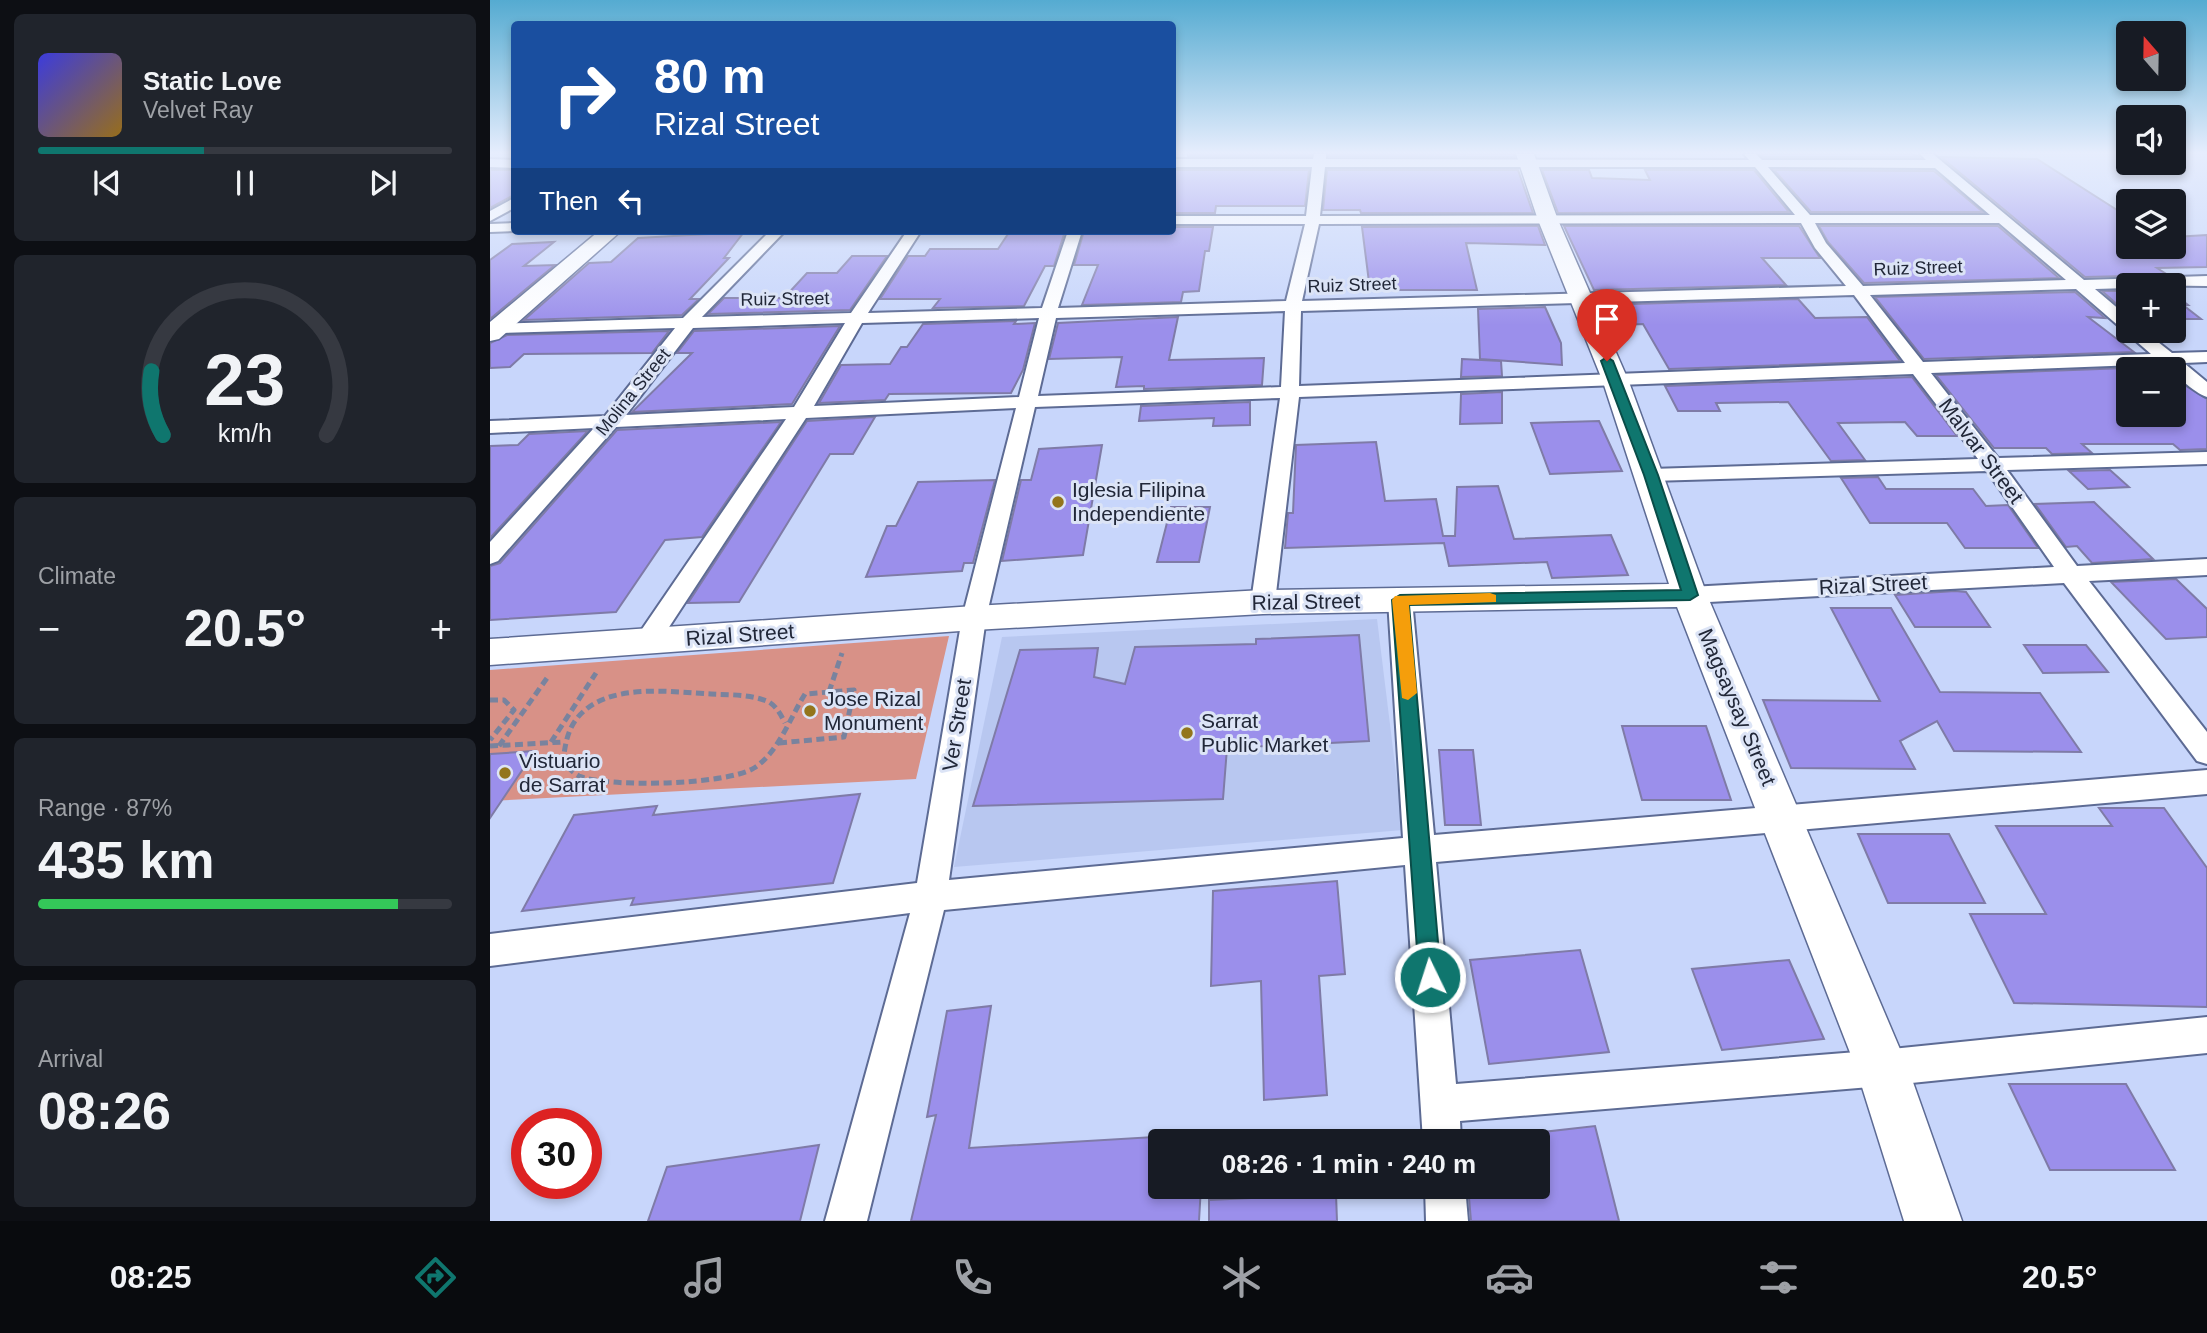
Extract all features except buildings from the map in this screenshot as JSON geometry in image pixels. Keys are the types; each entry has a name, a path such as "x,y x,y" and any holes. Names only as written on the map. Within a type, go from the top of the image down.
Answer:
{"main road":[{"name":"Magsaysay Street","path":"1545,211 1616,382 1651,475 1690,595 1784,820 1882,1068 1933,1221"},
{"path":"494,331 606,235"},
{"name":"Rizal Street","path":"490,652 974,618 1263,602 1690,595"}],"street":[{"path":"1263,602 1290,393 1293,306 1314,211"},
{"name":"Malvar Street","path":"1799,211 1820,245 1858,289 1993,464 2071,575 2207,753"},
{"path":"1991,211 2116,315"},
{"path":"1176,220 1804,217 2000,219"},
{"path":"490,228 511,227"},
{"name":"Molina Street","path":"490,556 611,421 689,321 774,235"},
{"path":"647,641 800,413 857,317 911,235"},
{"name":"Ver Street","path":"846,1221 931,897 974,618 1049,312 1074,235"},
{"name":"Ruiz Street","path":"494,331 689,321 2076,282 2207,281"},
{"path":"2149,343 2166,357"},
{"path":"2186,358 2207,357"},
{"path":"490,427 1027,402 1616,382 2116,361"},
{"path":"2186,373 2207,391"},
{"path":"1651,475 2207,458"},
{"name":"Rizal Street","path":"1690,595 2207,567"},
{"path":"1400,600 1441,1129"},
{"path":"490,950 931,897 1421,850 2207,782"},
{"path":"1439,1104 1882,1068 2207,1035"},
{"path":"1446,1199 1447,1221"}],"path":[{"path":"829,692 850,627"},
{"path":"551,742 602,664 647,641"},
{"path":"499,746 569,646"},
{"path":"779,743 844,737 853,690 805,694 785,723 779,743 752,771 728,778 681,782 580,776 563,762 563,742 578,716 599,702 629,691 745,697 773,705 785,723"},
{"path":"490,700 504,700 514,710 490,740"},
{"path":"490,746 563,742"}],"shaded area":[{"name":"Sarrat Public Market","path":"1377,619 1403,830 954,867 1002,637"},
{"path":"949,636 916,779 490,801 490,670"}],"slow traffic":[{"path":"1408,693 1400,600 1490,598"}],"place":[{"name":"Iglesia Filipina Independiente","path":"1058,502"},
{"name":"Jose Rizal Monument","path":"810,711"},
{"name":"Sarrat Public Market","path":"1187,733"},
{"name":"Vistuario de Sarrat","path":"505,773"}],"route":[{"path":"1430,977 1400,600 1690,595 1651,475 1607,361"}]}
